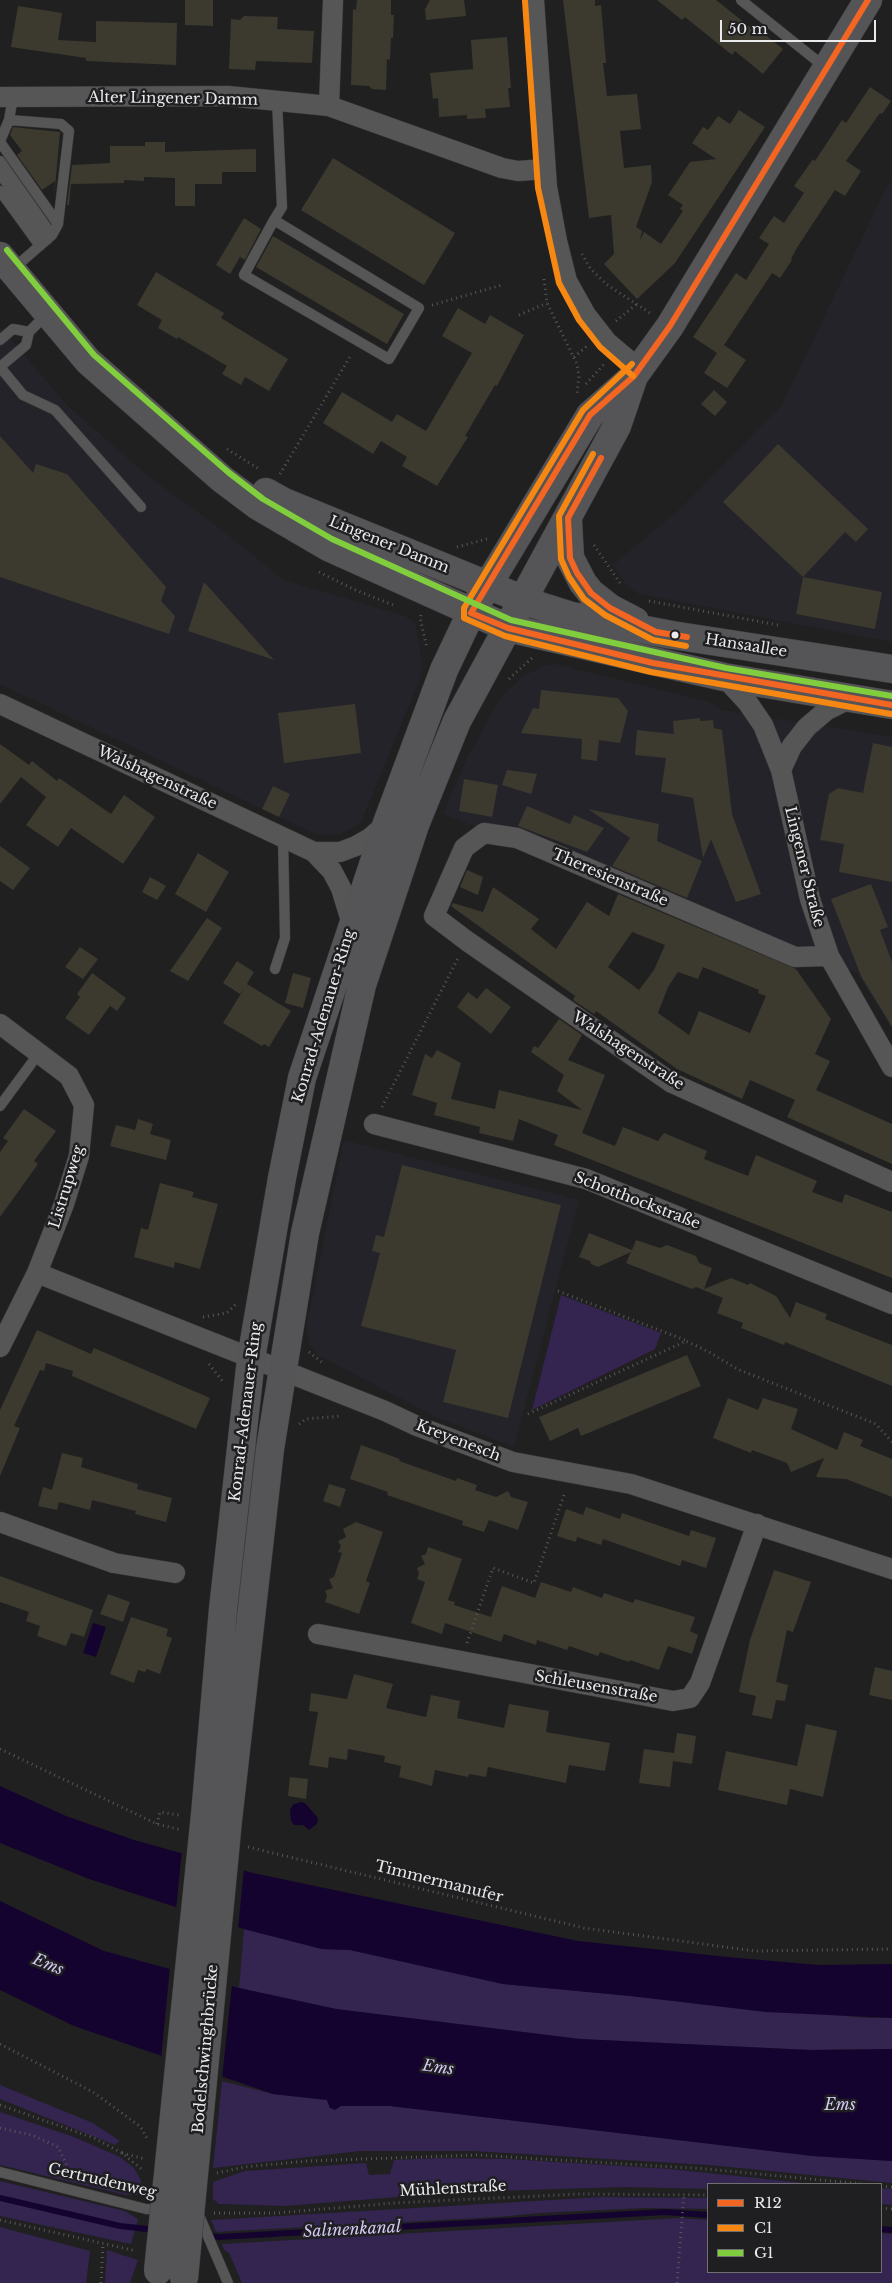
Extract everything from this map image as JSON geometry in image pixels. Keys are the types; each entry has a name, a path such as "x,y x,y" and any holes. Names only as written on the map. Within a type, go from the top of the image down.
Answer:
{"main road":[{"name":"Konrad-Adenauer-Ring","path":"200,1818 251,1359 282,1178 302,1078 387,823 444,670 486,584 590,415 637,372 670,326 868,0"},
{"name":"Lingener Damm","path":"5,264 38,323 88,361 186,448 258,506 328,547 471,613"},
{"name":"Konrad-Adenauer-Ring","path":"200,1818 270,1448 305,1233 362,985 422,808 458,722 617,426 637,372"},
{"name":"Lingener Damm","path":"186,448 284,502 486,584"},
{"path":"568,518 570,558 577,573 591,593 610,608 656,632"},
{"name":"Hansaallee","path":"486,584 524,600 572,616 656,632 892,669"},
{"path":"471,613 508,628 724,677 891,703"},
{"name":"Bodelschwinghbrücke","path":"157,2277 200,1818"},
{"name":"Bodelschwinghbrücke","path":"184,2281 200,1818"}],"street":[{"path":"329,106 332,0"},
{"path":"534,0 545,169 557,241 567,281 586,315 607,342 637,372"},
{"name":"Alter Lingener Damm","path":"6,97 228,96 329,106 502,168 518,171 545,169"},
{"name":"Lingener Straße","path":"724,677 748,703 763,726 781,770 810,899 829,956 892,1067"},
{"path":"781,770 792,746 807,727 827,710 851,698"},
{"name":"Walshagenstraße","path":"0,704 314,852 332,871 341,888 352,924"},
{"name":"Walshagenstraße","path":"314,852 340,852 356,846 370,838 387,823"},
{"name":"Theresienstraße","path":"434,916 464,848 484,833 516,838 795,956 829,956"},
{"name":"Walshagenstraße","path":"434,916 467,942 672,1084 892,1182"},
{"name":"Listrupweg","path":"0,1024 69,1076 84,1105 80,1156 64,1204 38,1273 0,1347"},
{"name":"Schotthockstraße","path":"374,1124 586,1179 892,1304"},
{"name":"Kreyenesch","path":"38,1273 282,1372 513,1462 631,1484 892,1569"},
{"path":"0,1522 114,1563 176,1573"},
{"name":"Schleusenstraße","path":"318,1634 673,1701 690,1698 700,1683 757,1524"}],"lane":[{"path":"741,0 827,68"},
{"path":"6,97 9,120 0,142 58,224"},
{"path":"274,220 419,308 389,359 244,276 274,220 282,207 277,101"},
{"path":"5,264 46,240 58,224 69,131 61,124 9,120"},
{"path":"0,161 46,240"},
{"path":"0,174 46,240"},
{"path":"0,191 46,240"},
{"path":"0,340 13,329 38,323"},
{"path":"38,323 26,345 0,367 23,396 55,410 141,507"},
{"path":"274,969 285,938 283,836"},
{"path":"0,1106 39,1053"},
{"name":"Gertrudenweg","path":"0,2172 146,2209 176,2211 200,2218"},
{"path":"200,2218 228,2283"}],"path":[{"path":"581,252 590,268 606,284 654,315"},
{"path":"419,308 502,285"},
{"path":"519,315 547,303"},
{"path":"626,313 637,304"},
{"path":"277,480 358,341"},
{"path":"225,448 262,471"},
{"path":"604,561 623,588"},
{"path":"642,600 782,626"},
{"path":"506,681 527,660 534,656"},
{"path":"374,1124 467,942"},
{"path":"558,1291 686,1340 736,1369 876,1424 892,1442"},
{"path":"528,1414 686,1340"},
{"path":"292,1430 306,1419 346,1415"},
{"path":"460,1662 493,1568 534,1583 572,1472"},
{"path":"0,1748 157,1824 200,1818"},
{"path":"157,1824 160,1812 200,1818"},
{"name":"Timmermanufer","path":"240,1845 584,1928 755,1951 892,1948"},
{"path":"0,2044 93,2092 141,2127 150,2145"},
{"path":"0,2105 94,2138 122,2153"},
{"path":"0,2128 32,2135 58,2147 71,2170 76,2191"},
{"path":"207,2175 244,2167 308,2161 476,2155 707,2169 840,2183"},
{"name":"Mühlenstraße","path":"200,2218 394,2203 579,2194 707,2195"},
{"path":"677,2283 684,2194"},
{"path":"0,2220 138,2251 141,2244"},
{"path":"101,2283 103,2244"}],"shaded area":[{"path":"892,181 892,642 639,594 628,587 613,565 679,510 782,405 885,190"},
{"path":"0,327 67,405 149,477 218,527 284,580 405,616 415,623 423,665 420,679 361,822 341,834 317,835 0,684"},
{"path":"555,664 710,702 722,710 892,737 892,1028 857,973 443,814 466,760 500,698 522,677 543,666"},
{"path":"344,1140 579,1200 514,1447 438,1418 318,1355 310,1345 306,1328"},
{"path":"561,1295 661,1333 655,1349 532,1410"},
{"path":"244,1929 322,1949 350,1950 503,1984 866,2018 892,2018 892,2049 810,2050 580,2039 336,2009 239,1988"},
{"path":"222,2081 273,2094 327,2100 330,2108 340,2106 390,2106 813,2156 892,2161 892,2183 709,2165 473,2151 360,2151 213,2168"},
{"path":"0,2085 93,2123 120,2141 115,2145 0,2099"},
{"path":"0,2112 74,2137 120,2157 134,2168 141,2180 140,2195 126,2195 0,2165"},
{"path":"441,2158 508,2159 670,2169 803,2183 707,2183 707,2189 625,2187 460,2192 285,2206 219,2204 213,2199 213,2182 245,2171 366,2163 369,2175 390,2174 394,2160"},
{"path":"0,2181 125,2211 138,2219 131,2244 0,2216"},
{"path":"882,2188 892,2189 892,2205 882,2204"},
{"path":"602,2197 707,2198 707,2209 644,2208 216,2232 211,2220"},
{"path":"679,2218 707,2220 707,2273 882,2273 882,2233 892,2234 892,2283 242,2283 229,2253 224,2250 222,2244"},
{"path":"0,2227 90,2251 86,2283 0,2283"},
{"path":"107,2250 138,2260 130,2283 105,2283"}],"water":[{"path":"93,1623 106,1627 96,1657 83,1653"},
{"path":"0,1786 66,1816 134,1840 253,1873 578,1941 819,1965 892,1964 892,2018 766,2012 630,1996 503,1984 350,1950 322,1949 244,1929 89,1879 0,1843"},
{"path":"305,1803 318,1818 317,1824 309,1830 303,1825 294,1825 291,1821 290,1809 294,1804"},
{"name":"Ems","path":"0,1901 104,1951 239,1988 336,2009 580,2039 810,2050 892,2049 892,2161 813,2156 390,2106 341,2106 335,2110 330,2108 327,2100 273,2094 74,2026 0,1990"}],"pier":[{"path":"182,1850 244,1868 238,1929 176,1910"},
{"path":"170,1967 232,1984 222,2079 161,2059"}],"building":[{"path":"185,0 213,0 213,26 185,25"},
{"path":"357,0 391,0 391,15 394,15 393,38 391,38 390,60 387,59 386,90 372,89 369,86 351,85 353,9 356,10"},
{"path":"430,0 464,0 466,16 426,20 425,9"},
{"path":"563,0 595,0 595,6 601,5 606,63 603,63 607,96 637,94 641,129 620,131 624,168 651,165 652,182 636,227 642,231 640,240 644,232 661,244 683,211 680,209 683,205 668,195 690,162 716,159 692,143 703,127 708,130 718,116 730,124 739,110 765,127 675,263 637,299 604,264 614,254 611,215 589,218"},
{"path":"657,0 716,0 750,27 752,24 783,49 763,74 735,51 732,55 685,17 682,20"},
{"path":"18,6 62,13 58,40 96,42 96,21 177,23 176,65 86,61 86,58 11,47"},
{"path":"244,16 278,17 277,29 314,31 312,63 256,61 255,70 229,69 231,19 240,20"},
{"path":"507,37 511,88 508,88 510,107 485,109 486,118 467,119 467,115 439,117 438,98 433,99 430,73 473,69 471,40"},
{"path":"870,87 891,101 882,114 880,113 846,161 861,171 845,196 835,190 798,246 792,260 780,278 772,273 724,345 746,360 727,388 704,373 717,353 693,337 736,273 746,280 769,244 759,238 774,216 784,223 804,193 794,186 813,159 815,161 842,120 846,123"},
{"path":"13,127 60,132 54,199 55,181 42,190 17,155 22,151 10,135"},
{"path":"145,142 165,142 165,152 256,149 256,172 222,172 222,184 195,184 195,206 175,206 175,178 144,177 144,181 124,180 124,183 71,184 69,205 67,205 72,165 110,163 110,146 145,146"},
{"path":"333,158 455,233 424,285 301,210"},
{"path":"244,218 261,229 245,260 240,257 230,274 216,265"},
{"path":"273,236 404,314 387,344 256,267"},
{"path":"156,272 224,313 221,318 288,359 269,391 245,377 241,385 222,374 227,366 178,337 177,339 158,328 162,320 137,305"},
{"path":"458,308 485,324 490,315 524,335 497,386 495,385 465,436 468,437 437,486 402,466 407,457 381,441 373,454 323,423 342,392 392,422 397,414 426,431 472,353 442,336"},
{"path":"714,390 727,402 715,416 701,404"},
{"path":"0,436 33,473 36,464 67,474 166,587 161,601 175,616 169,634 0,577"},
{"path":"778,444 868,529 856,542 845,532 803,577 723,502"},
{"path":"803,577 882,592 875,629 796,614"},
{"path":"204,582 274,660 188,631"},
{"path":"541,690 618,698 628,711 620,743 599,740 597,761 581,759 582,739 521,733 533,708 539,709"},
{"path":"355,704 361,753 284,763 278,713"},
{"path":"700,718 700,721 713,720 714,728 722,730 732,814 761,894 736,902 711,839 703,858 693,798 661,792 666,758 635,755 637,730 674,734 673,721"},
{"path":"873,743 892,747 892,882 839,872 844,844 820,840 829,794 838,788 863,793"},
{"path":"0,744 29,765 32,761 57,781 59,778 111,814 124,795 155,817 123,864 71,828 58,847 26,825 46,797 21,777 0,804"},
{"path":"507,770 537,774 531,794 502,785"},
{"path":"464,779 498,785 492,817 459,811"},
{"path":"273,786 290,794 279,817 262,809"},
{"path":"527,806 570,824 574,815 604,828 587,852 518,826"},
{"path":"588,809 659,824 657,841 702,861 687,898 612,866 630,838"},
{"path":"0,846 30,868 13,890 0,881"},
{"path":"198,853 229,872 206,912 175,894"},
{"path":"467,870 483,877 478,895 460,887"},
{"path":"150,877 166,886 157,900 142,892"},
{"path":"871,884 888,927 880,930 892,962 892,1027 861,976 831,899"},
{"path":"493,887 539,919 531,929 556,949 587,902 609,916 618,894 796,969 831,1019 815,1054 830,1061 816,1090 892,1124 892,1164 787,1117 795,1100 750,1080 742,1099 677,1069 596,1011 594,1014 573,1000 575,996 451,906 453,903 483,912","holes":["632,932 665,945 654,970 639,990 608,967","703,967 759,990 758,993 766,996 750,1033 699,1011 689,1035 658,1013 668,987 678,972 698,979"]},
{"path":"207,918 222,928 188,981 170,971"},
{"path":"80,947 98,959 83,979 65,967"},
{"path":"237,961 254,972 247,984 291,1011 269,1047 264,1044 262,1046 223,1023 245,987 240,994 223,983"},
{"path":"92,973 126,998 117,1011 110,1006 89,1035 65,1018 80,997 77,994"},
{"path":"293,973 311,978 303,1008 285,1003"},
{"path":"486,988 511,1007 491,1034 457,1007 468,992 477,999"},
{"path":"559,1019 582,1035 568,1060 605,1075 582,1133 615,1146 623,1127 658,1141 664,1133 707,1151 704,1159 748,1176 756,1155 817,1181 812,1192 842,1203 845,1194 892,1212 892,1278 554,1145 558,1135 519,1119 513,1141 479,1133 480,1127 434,1115 437,1103 412,1095 425,1054 432,1058 437,1050 461,1063 451,1099 495,1109 499,1090 582,1110 557,1091 564,1075 531,1052 534,1046 538,1048"},
{"path":"24,1109 56,1131 34,1161 38,1164 0,1217 0,1152 8,1141 3,1138"},
{"path":"138,1119 153,1124 150,1134 171,1140 166,1160 110,1146 116,1125 135,1130"},
{"path":"402,1165 561,1205 508,1418 443,1402 456,1350 361,1326 380,1253 372,1251 376,1235 384,1237"},
{"path":"160,1183 194,1192 192,1197 218,1204 200,1269 175,1262 174,1268 134,1257 141,1228 148,1230"},
{"path":"589,1233 632,1250 636,1240 660,1248 667,1245 696,1256 699,1263 712,1268 704,1289 731,1278 748,1285 750,1283 776,1296 790,1318 796,1302 827,1314 825,1319 892,1345 892,1386 785,1342 784,1345 741,1328 743,1323 717,1313 723,1298 696,1287 692,1289 626,1263 631,1252 598,1267 591,1264 590,1261 579,1257"},
{"path":"37,1330 91,1354 94,1348 210,1398 196,1429 72,1376 73,1371 46,1363 44,1371 40,1370 14,1426 20,1428 0,1476 0,1410"},
{"path":"687,1355 701,1386 581,1436 578,1428 550,1441 539,1417"},
{"path":"728,1398 758,1410 763,1398 798,1409 791,1429 837,1450 844,1432 863,1440 860,1446 892,1459 892,1497 846,1479 816,1477 824,1458 791,1472 787,1463 752,1450 751,1453 713,1438"},
{"path":"361,1445 456,1481 457,1478 477,1485 475,1490 496,1497 508,1491 511,1497 528,1502 518,1530 489,1520 484,1532 462,1525 463,1521 387,1495 388,1492 350,1479"},
{"path":"62,1453 83,1458 81,1467 138,1484 137,1489 172,1498 166,1522 135,1514 136,1511 92,1500 90,1510 59,1502 57,1510 38,1506 43,1487 52,1490"},
{"path":"329,1484 346,1489 340,1507 323,1501"},
{"path":"586,1507 620,1519 622,1513 689,1536 691,1530 716,1538 706,1568 682,1560 680,1566 603,1539 601,1545 577,1537 576,1542 557,1536 566,1509 583,1515"},
{"path":"356,1522 383,1532 366,1581 370,1583 359,1614 325,1602 327,1596 325,1591 333,1588 329,1579 334,1577 342,1553 338,1552 341,1546 338,1541 346,1537 343,1529"},
{"path":"428,1547 462,1559 448,1600 455,1602 454,1605 491,1617 502,1586 535,1598 541,1582 571,1592 573,1587 602,1598 604,1593 633,1603 635,1599 695,1617 690,1631 698,1635 692,1654 668,1646 659,1670 600,1652 598,1656 569,1646 567,1650 537,1640 536,1645 504,1634 501,1642 445,1623 442,1634 411,1623 425,1582 417,1579 419,1573 417,1568 425,1564 421,1556 426,1554"},
{"path":"774,1570 811,1582 793,1632 787,1630 776,1682 788,1685 785,1701 776,1700 772,1719 752,1715 756,1696 739,1692 750,1640"},
{"path":"0,1576 93,1610 84,1637 71,1633 66,1646 37,1636 40,1626 26,1621 29,1612 0,1602"},
{"path":"108,1594 130,1602 123,1622 100,1614"},
{"path":"131,1617 168,1629 166,1636 172,1638 160,1674 147,1669 145,1672 138,1670 134,1683 110,1674"},
{"path":"875,1667 892,1671 892,1700 869,1695"},
{"path":"354,1674 393,1684 386,1708 426,1717 431,1695 460,1701 457,1718 504,1728 509,1704 549,1711 546,1732 610,1743 605,1771 569,1765 566,1783 488,1767 486,1777 469,1774 468,1777 435,1770 432,1786 399,1777 401,1766 384,1762 385,1756 348,1749 347,1760 329,1757 328,1768 309,1765 318,1712 309,1711 311,1693 347,1699"},
{"path":"806,1724 837,1731 823,1797 790,1789 787,1805 718,1790 726,1751 797,1766"},
{"path":"677,1733 696,1736 692,1764 673,1761 670,1787 639,1783 644,1749 674,1753"},
{"path":"290,1777 308,1779 306,1799 288,1796"}],"waterway":[{"name":"Salinenkanal","path":"0,2198 120,2226 156,2230"},
{"name":"Salinenkanal","path":"205,2236 219,2237 665,2212 707,2215"},
{"name":"Salinenkanal","path":"882,2229 892,2230"}],"transit line":[{"name":"R12","path":"868,0 670,326 634,376 590,415 471,613 508,628 653,663 892,705"},
{"name":"C1","path":"525,1 538,188 559,283 579,320 600,347 633,376"},
{"name":"G1","path":"7,250 94,355 228,472 263,499 332,539 511,620 726,668 892,696"},
{"name":"C1","path":"632,364 583,410 464,608 464,618 505,636 651,672 891,714"},
{"name":"C1","path":"593,454 559,516 561,559 569,577 584,599 605,615 653,640 686,646"},
{"name":"R12","path":"601,458 568,518 570,558 577,573 591,593 610,608 656,632 687,637"}]}
